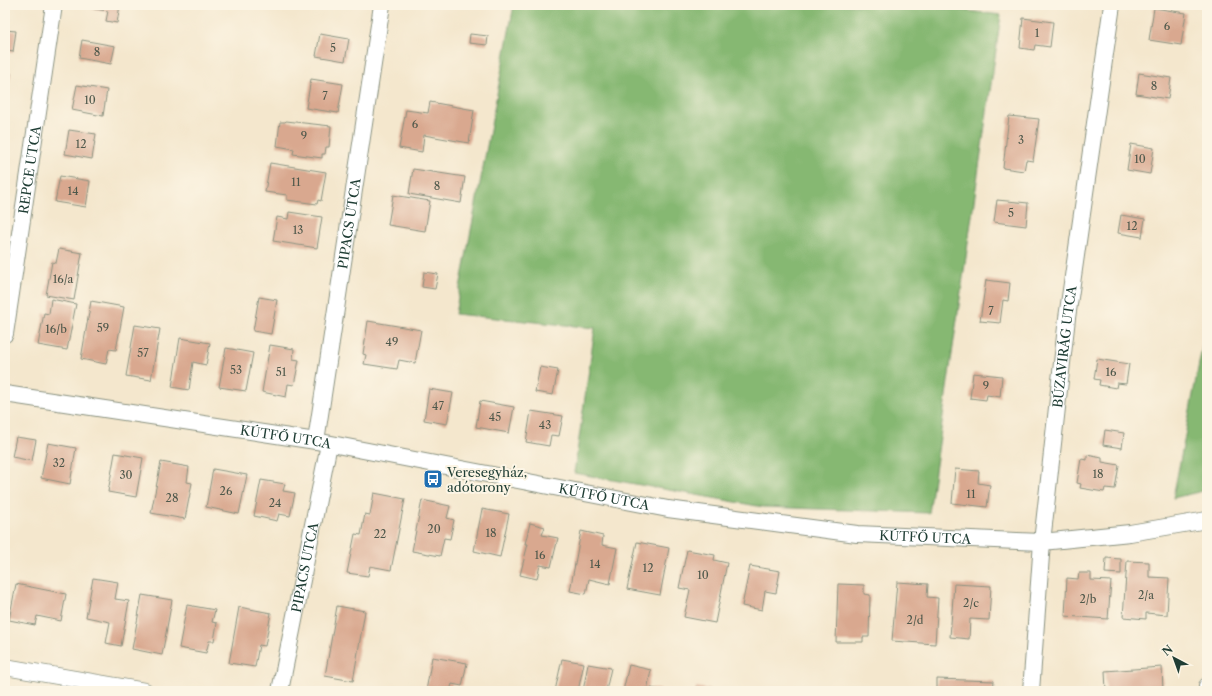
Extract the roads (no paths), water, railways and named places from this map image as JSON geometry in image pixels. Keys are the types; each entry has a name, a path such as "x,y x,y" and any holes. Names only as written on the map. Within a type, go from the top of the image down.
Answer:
{"street":[{"name":"REPCE UTCA","path":"5,334 54,5"},
{"name":"PIPACS UTCA","path":"280,691 322,442 382,5"},
{"name":"BÚZAVIRÁG UTCA","path":"1032,691 1042,542 1067,318 1112,5"},
{"name":"KÚTFŐ UTCA","path":"5,394 322,442 668,510 857,534 1042,542 1130,533 1207,520"},
{"path":"5,667 145,691"},
{"path":"1207,686 1207,691"}],"place":[{"name":"Veresegyház, adótorony","path":"433,479"}]}
